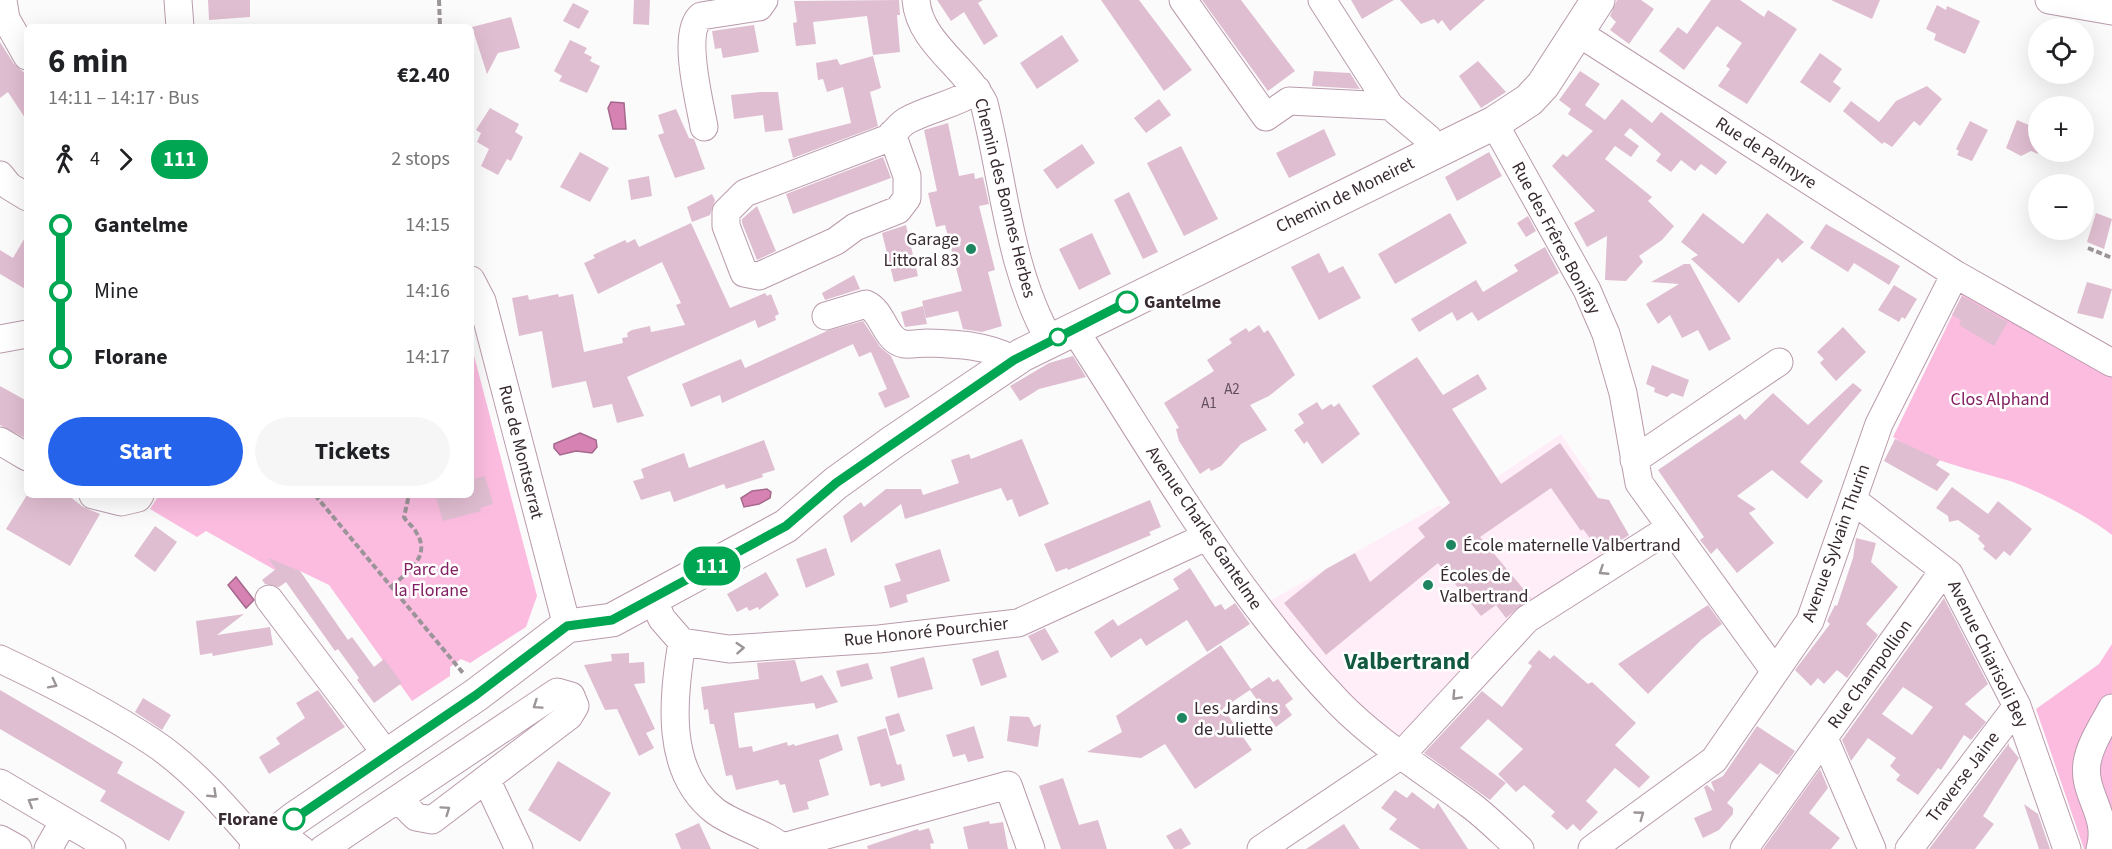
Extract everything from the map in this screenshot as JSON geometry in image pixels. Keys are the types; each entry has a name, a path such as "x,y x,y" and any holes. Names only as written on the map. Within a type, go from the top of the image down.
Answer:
{"main road":[{"name":"Chemin de Moneiret","path":"567,626 612,620 786,526 864,462 1014,360 1494,123 1529,100 1543,85 1598,0"},
{"path":"284,846 393,751 476,695 567,626"}],"street":[{"path":"3,0 6,19 24,51"},
{"path":"178,0 180,24"},
{"path":"704,127 693,68 693,31 696,21 701,16 759,7 764,0"},
{"name":"Chemin des Bonnes Herbes","path":"916,0 921,22 977,90 988,121 1019,263 1037,320 1062,335"},
{"path":"1183,0 1266,117 1289,101 1390,106"},
{"path":"1322,0 1390,106 1428,138 1435,151"},
{"path":"2049,0 2112,11"},
{"name":"Rue de Palmyre","path":"1577,32 1955,274 2112,363"},
{"path":"892,134 907,176 907,198 898,210 855,227 836,241 759,276 744,273 726,226 726,212 745,193 892,134 906,121 962,100 977,90"},
{"name":"Rue des Frêres Bonifay","path":"1494,123 1587,290 1606,334 1623,393 1639,483 1774,670"},
{"path":"0,175 9,186 24,195"},
{"name":"Avenue Sylvain Thurin","path":"1592,849 1714,760 1810,621 1879,424 1955,274"},
{"name":"Rue de Montserrat","path":"474,286 482,301 567,626"},
{"path":"826,316 866,304 878,313 895,340 905,344 990,348 1014,360"},
{"path":"0,339 24,335"},
{"name":"Avenue Charles Gantelme","path":"1062,335 1255,605 1313,675 1341,706 1401,755 1472,806 1520,849"},
{"path":"1634,460 1779,362"},
{"path":"0,441 24,455"},
{"path":"105,498 121,502 138,498"},
{"name":"Avenue Chiarisoli Bey","path":"1853,500 1949,574 2017,706 2067,849"},
{"path":"1264,848 1401,755 1527,619 1670,528"},
{"name":"Rue Honoré Pourchier","path":"682,642 729,649 879,639 1018,623 1206,537"},
{"name":"Rue Champollion","path":"1872,849 1824,738 1944,570"},
{"path":"652,598 662,619 682,642 675,685 675,731 687,779 715,810 783,848 1008,785 1031,849"},
{"path":"281,604 393,751"},
{"path":"0,659 80,699 156,744 216,796 284,846 398,799 557,692 571,696 575,706 569,716 487,781 432,819 416,817 398,799"},
{"name":"Traverse Jaine","path":"1909,849 2017,706"},
{"path":"2100,849 2104,827 2088,785 2086,764 2092,745 2112,708"},
{"path":"1744,849 1824,738"},
{"path":"487,781 519,849"},
{"path":"0,783 112,849"},
{"path":"48,849 64,820"},
{"path":"0,838 18,849"}],"path":[{"path":"439,0 440,24"},
{"path":"2088,248 2112,258"},
{"path":"318,498 456,663 476,695"},
{"path":"392,586 415,566 421,555 416,530 404,517 408,498"}],"shaded area":[{"path":"611,102 624,103 626,129 613,129 608,108"},
{"path":"580,433 596,440 597,447 592,453 576,451 560,455 554,448 554,444"},
{"name":"Écoles de Valbertrand","path":"1561,434 1592,479 1588,483 1600,502 1609,500 1631,538 1406,735 1394,735 1347,698 1268,602 1439,505 1446,511"},
{"path":"767,489 771,492 770,498 759,504 744,507 741,498 752,491"},
{"path":"236,577 254,600 246,608 228,585"}],"green space":[{"name":"Clos Alphand","path":"1964,291 2112,373 2112,535 2077,512 2035,491 1934,458 1893,437"},
{"name":"Parc de la Florane","path":"474,355 537,596 526,627 470,663 461,659 450,667 450,676 412,701 329,585 300,571 275,570 206,531 197,537 150,509 157,498 474,498"},
{"path":"2112,644 2112,849 2084,849 2036,709 2099,664"}],"building":[{"path":"208,0 250,0 250,17 209,20"},
{"path":"634,0 650,0 649,25 633,24"},
{"path":"899,0 900,15 897,15 900,52 873,55 867,16 813,22 816,44 796,46 793,23 797,22 794,1"},
{"path":"937,0 983,0 978,3 998,36 984,45 964,12 951,21"},
{"path":"1101,0 1139,0 1192,70 1164,91"},
{"path":"1202,0 1241,0 1295,71 1268,91"},
{"path":"1351,0 1394,0 1362,19"},
{"path":"1400,0 1485,0 1450,31 1442,20 1438,24 1434,19 1421,24"},
{"path":"1617,0 1641,0 1654,9 1629,44 1610,30 1616,22 1610,16"},
{"path":"1711,0 1740,0 1764,17 1768,10 1797,29 1747,104 1718,86 1730,69 1726,66 1742,43 1717,26 1684,70 1659,51 1678,27 1687,34"},
{"path":"1831,0 1880,0 1872,19"},
{"path":"573,3 589,11 579,29 563,21"},
{"path":"1937,5 1946,10 1947,6 1980,21 1965,54 1934,40 1936,34 1926,29"},
{"path":"511,17 520,48 498,53 487,74 474,26"},
{"path":"754,25 759,52 723,58 721,48 715,49 712,31"},
{"path":"1062,35 1079,61 1037,89 1020,63"},
{"path":"570,40 587,48 584,53 592,57 590,61 600,66 587,93 559,81 562,76 554,71"},
{"path":"0,42 14,64 24,72 24,116 8,92 0,98"},
{"path":"1820,53 1842,69 1833,82 1841,88 1830,103 1800,82"},
{"path":"873,56 881,88 870,92 878,126 793,158 788,139 851,123 843,87 827,92 823,79 818,80 816,63 837,59 840,65"},
{"path":"1478,61 1506,92 1481,108 1459,76"},
{"path":"1314,71 1350,73 1360,89 1312,86"},
{"path":"1580,71 1600,84 1585,105 1605,120 1622,99 1652,123 1661,112 1727,162 1716,175 1701,164 1695,171 1681,160 1671,172 1656,161 1661,154 1630,128 1624,135 1639,146 1631,157 1615,146 1605,159 1652,197 1648,201 1674,226 1662,240 1639,256 1643,262 1626,281 1605,280 1607,236 1587,247 1574,223 1595,211 1552,166 1563,154 1567,157 1593,131 1568,114 1571,109 1559,100"},
{"path":"1927,86 1942,99 1920,126 1914,121 1892,147 1884,142 1882,144 1843,111 1851,101 1879,122 1896,101"},
{"path":"778,92 783,130 765,132 763,115 734,119 731,95"},
{"path":"1159,99 1171,115 1146,133 1134,118"},
{"path":"490,108 519,124 515,132 523,137 511,161 507,159 498,175 481,166 489,149 477,142 481,133 476,130"},
{"path":"676,109 689,138 694,139 705,169 675,178 658,135 664,133 658,115"},
{"path":"2017,120 2028,125 2028,152 2021,156 2006,148"},
{"path":"1970,121 1988,130 1972,161 1957,155 1959,151 1956,149"},
{"path":"948,123 959,176 974,173 975,179 983,177 989,204 979,206 995,270 988,272 1002,326 982,332 963,329 958,311 926,318 922,301 962,291 945,225 936,227 928,193 937,191 924,130"},
{"path":"1324,129 1336,155 1289,178 1276,153"},
{"path":"1082,144 1095,163 1057,189 1043,170"},
{"path":"1181,146 1218,219 1184,236 1147,163"},
{"path":"580,152 609,168 590,202 560,187"},
{"path":"1489,152 1502,176 1457,201 1445,177"},
{"path":"883,157 891,178 793,214 786,194"},
{"path":"649,176 652,196 631,200 628,180"},
{"path":"1129,192 1158,252 1143,259 1114,200"},
{"path":"712,194 715,200 710,215 692,222 687,207"},
{"path":"757,206 776,251 757,260 742,219"},
{"path":"1450,213 1467,243 1395,284 1378,254"},
{"path":"1703,213 1743,244 1767,213 1804,242 1782,263 1778,258 1739,303 1691,259 1698,255 1681,242"},
{"path":"2096,213 2112,219 2104,249 2087,242 2094,240"},
{"path":"1528,216 1536,231 1526,237 1517,223"},
{"path":"691,223 730,308 765,293 767,296 771,294 779,314 775,316 776,320 758,328 755,320 627,377 644,416 617,423 612,404 593,408 586,381 552,388 542,331 519,336 512,298 528,295 529,300 558,294 559,297 573,294 584,352 623,343 622,338 628,337 627,333 632,330 650,326 651,332 685,325 676,305 681,303 662,262 598,294 584,263 595,258 593,255 625,240 627,243 635,239 639,247"},
{"path":"1826,224 1900,266 1889,285 1854,263 1848,272 1810,248"},
{"path":"906,225 918,276 894,282 882,233"},
{"path":"1092,233 1111,274 1079,290 1059,249"},
{"path":"24,239 24,288 0,274 0,250 13,258"},
{"path":"1545,247 1559,273 1478,321 1472,312 1457,321 1452,312 1419,332 1411,319 1476,280 1483,292 1518,271 1514,265"},
{"path":"1319,253 1329,273 1343,266 1361,298 1319,320 1291,267"},
{"path":"1684,264 1690,264 1731,339 1709,351 1698,330 1682,338 1670,315 1658,324 1646,304 1679,284 1651,282"},
{"path":"854,275 860,289 825,300 822,293"},
{"path":"2087,282 2112,289 2103,319 2077,313"},
{"path":"1894,285 1917,299 1905,319 1902,317 1899,322 1878,310"},
{"path":"1962,296 2008,322 1994,346 1959,325 1961,320 1952,315"},
{"path":"923,306 927,324 905,327 901,312"},
{"path":"863,321 880,347 891,356 910,397 885,408 878,393 887,389 871,352 859,357 853,344 722,403 720,395 691,407 682,384 741,359 745,368 827,331"},
{"path":"1259,325 1264,333 1268,330 1295,375 1269,396 1250,405 1267,430 1241,444 1221,466 1211,471 1209,468 1200,474 1179,441 1176,429 1179,428 1164,403 1214,371 1207,360 1232,343 1229,339 1246,328 1249,332"},
{"path":"1843,327 1866,352 1836,381 1820,363 1824,359 1817,352"},
{"path":"1073,356 1086,377 1039,389 1020,401 1010,386 1049,363"},
{"path":"1417,357 1443,395 1478,374 1487,389 1452,409 1501,484 1560,443 1598,498 1609,500 1629,535 1601,553 1583,529 1581,531 1551,488 1480,537 1531,598 1506,618 1496,605 1481,616 1438,563 1326,655 1284,603 1326,569 1355,553 1370,582 1425,537 1418,528 1450,503 1372,386"},
{"path":"1652,365 1689,380 1683,397 1672,393 1667,397 1654,392 1655,388 1646,384"},
{"path":"1853,383 1862,390 1800,462 1823,481 1807,499 1772,470 1737,496 1756,509 1749,513 1774,543 1737,573 1717,548 1711,554 1700,540 1704,537 1658,470 1740,414 1745,420 1773,393 1808,425"},
{"path":"0,386 24,399 24,437 0,425"},
{"path":"1317,402 1322,410 1331,404 1334,407 1339,403 1360,434 1322,464 1307,441 1304,444 1294,430 1304,423 1298,414"},
{"path":"1022,439 1049,504 1019,517 1012,499 1007,501 1001,488 905,519 901,504 851,543 843,516 861,502 864,507 886,489 921,489 923,495 959,483 951,460 969,454 971,459"},
{"path":"1895,439 1940,460 1936,465 1950,474 1937,491 1884,461"},
{"path":"764,440 775,470 762,474 763,477 726,489 724,484 674,502 670,491 641,500 633,481 644,478 641,469 684,453 689,468"},
{"path":"485,476 493,504 480,508 481,511 443,521 436,498 474,498 474,479"},
{"path":"1952,487 1988,514 1998,501 2032,529 2010,556 2004,551 1996,560 1983,549 1985,546 1978,539 1980,536 1958,520 1949,522 1948,516 1936,508"},
{"path":"25,498 72,498 83,507 100,514 70,566 6,529"},
{"path":"1150,500 1161,527 1149,532 1151,535 1068,570 1067,568 1056,572 1044,544"},
{"path":"155,526 177,542 155,572 134,556"},
{"path":"1856,538 1876,543 1871,562 1898,587 1866,624 1878,635 1847,678 1837,670 1824,684 1818,678 1811,686 1795,670 1830,624 1827,621 1835,605 1837,606 1853,558"},
{"path":"826,548 835,575 806,588 796,559"},
{"path":"940,549 950,581 906,595 908,602 890,608 884,586 901,581 895,564"},
{"path":"268,558 300,571 348,640 352,637 374,667 384,659 402,683 374,703 338,649 335,651 286,582 279,587 265,584 262,580 276,569"},
{"path":"1190,568 1215,607 1221,604 1225,610 1235,603 1250,624 1207,652 1187,620 1146,646 1141,638 1111,658 1094,632 1113,619 1118,626 1179,589 1173,579"},
{"path":"766,572 779,595 759,610 758,607 749,611 747,607 737,612 727,594"},
{"path":"1944,598 1988,684 1965,704 1986,722 1971,740 1964,735 1941,770 1938,768 1918,795 1896,780 1900,775 1890,766 1896,758 1868,738 1851,761 1842,740","holes":["1903,687 1933,707 1912,735 1882,714"]},
{"path":"1708,605 1722,624 1701,640 1648,694 1618,664"},
{"path":"244,614 217,635 270,627 273,645 213,656 212,653 200,655 196,621"},
{"path":"1045,628 1059,652 1042,661 1028,636"},
{"path":"1221,645 1251,689 1269,677 1273,682 1278,679 1293,699 1285,705 1292,715 1276,727 1250,690 1223,708 1252,750 1195,789 1165,744 1141,758 1087,752 1122,732 1116,716"},
{"path":"998,650 1007,677 981,686 972,659"},
{"path":"1539,650 1550,659 1554,655 1588,684 1592,682 1636,723 1615,745 1650,777 1639,788 1615,768 1586,801 1598,812 1580,831 1573,824 1567,830 1551,816 1555,812 1524,785 1516,792 1498,774 1523,749 1488,719 1460,748 1506,783 1490,800 1424,753 1482,691 1502,707 1532,666 1528,663"},
{"path":"629,653 629,663 644,662 645,683 634,684 655,729 646,733 654,748 639,756 617,709 605,710 584,665 612,661 611,654"},
{"path":"924,657 933,689 898,698 890,667"},
{"path":"795,660 801,682 822,675 838,702 816,709 814,703 734,713 739,748 752,746 753,752 787,742 788,746 794,744 795,746 838,734 843,750 819,760 829,795 807,802 809,809 793,813 785,784 780,785 778,780 736,790 732,775 726,776 714,724 710,724 708,709 704,710 701,687 759,679 757,663"},
{"path":"868,663 873,679 841,687 836,671"},
{"path":"0,690 123,762 117,773 185,812 169,841 100,801 106,791 0,729"},
{"path":"318,690 345,727 269,774 259,757 280,744 276,738 305,718 296,703"},
{"path":"143,698 171,715 162,730 135,712"},
{"path":"899,713 905,731 890,736 885,717"},
{"path":"1010,716 1029,717 1034,727 1041,724 1038,747 1007,741"},
{"path":"974,726 984,758 968,762 965,754 953,757 946,735"},
{"path":"1757,726 1795,751 1778,775 1760,763 1727,803 1733,808 1733,814 1719,830 1703,838 1694,818 1712,810 1704,787 1707,785 1715,792 1711,782 1723,776"},
{"path":"886,728 897,765 901,764 905,780 881,787 880,783 870,786 857,737"},
{"path":"2009,743 2019,758 1983,816 1994,824 1975,849 1929,849"},
{"path":"558,761 611,793 580,842 528,810"},
{"path":"1820,769 1828,788 1809,813 1840,838 1831,849 1763,849"},
{"path":"1063,778 1079,825 1098,820 1107,849 1061,849 1039,786"},
{"path":"1395,790 1407,798 1412,792 1434,809 1438,803 1468,849 1420,849 1389,829 1397,819 1381,808"},
{"path":"2024,804 2038,814 2050,849 2039,849"},
{"path":"989,821 990,824 1003,822 1008,849 968,849 963,827"},
{"path":"699,823 711,849 681,849 675,834"},
{"path":"1344,824 1360,849 1306,849"},
{"path":"929,828 934,843 930,844 931,849 868,849 867,846 918,829 919,831"},
{"path":"1181,828 1191,844 1182,849 1174,849 1166,836"}],"bus line":[{"name":"111","path":"294,819 476,695 567,626 591,625 612,620 786,526 836,483 1014,360 1127,302"}],"place":[{"name":"Garage Littoral 83","path":"971,249"},
{"name":"Gantelme","path":"1127,302"},
{"name":"École maternelle Valbertrand","path":"1451,545"},
{"name":"Écoles de Valbertrand","path":"1428,585"},
{"name":"Les Jardins de Juliette","path":"1182,718"},
{"name":"Florane","path":"294,819"}],"district":[{"name":"Valbertrand","path":"1407,661"}]}
